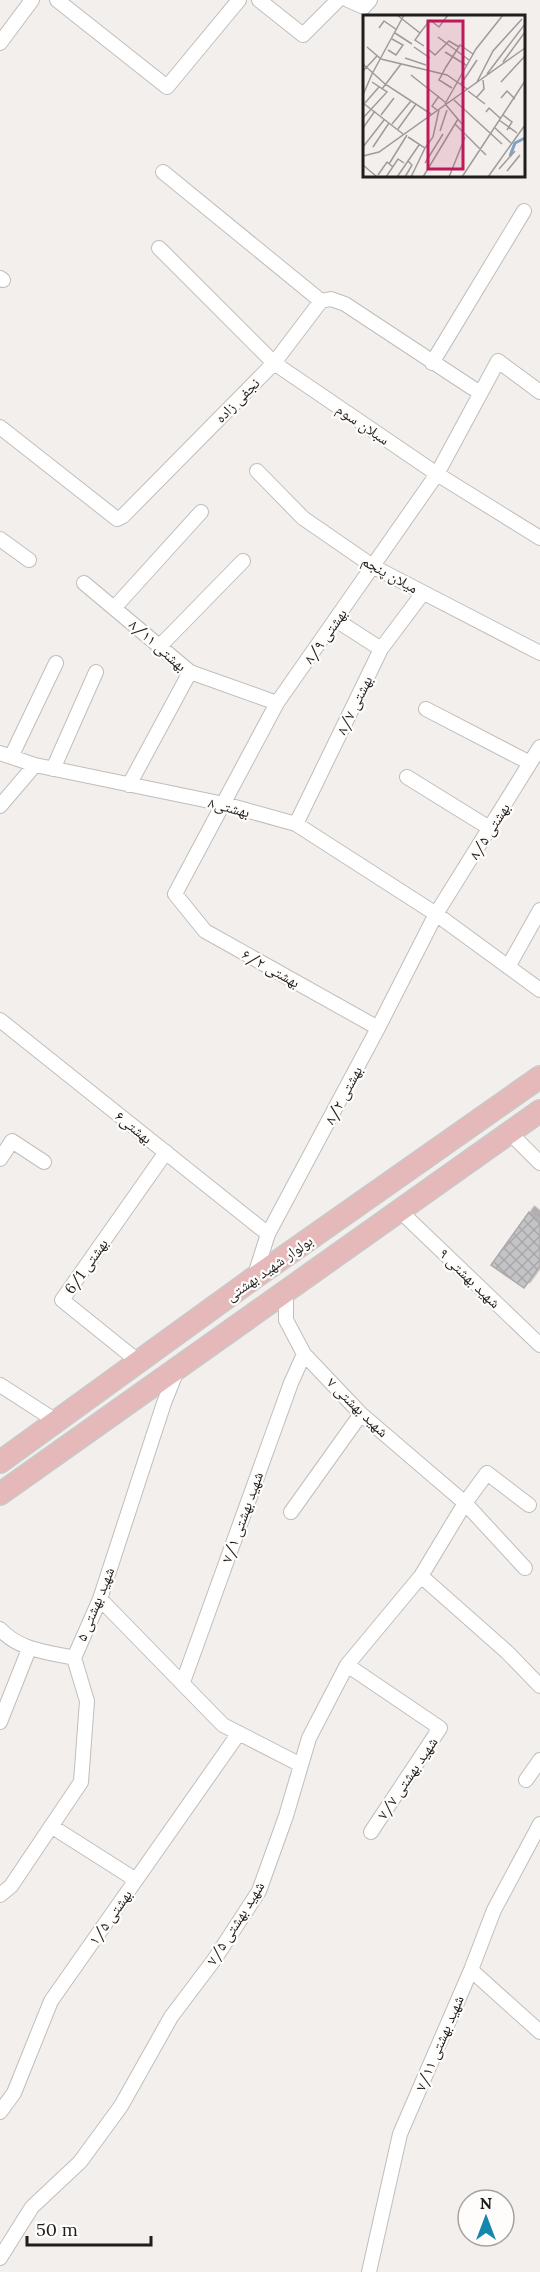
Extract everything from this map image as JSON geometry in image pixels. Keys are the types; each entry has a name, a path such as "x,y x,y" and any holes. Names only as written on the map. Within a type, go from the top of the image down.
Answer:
{"main road":[{"name":"بولوار شهید بهشتی","path":"0,1462 254,1278 540,1077"},
{"name":"بولوار شهید بهشتی","path":"0,1494 540,1111"}],"street":[{"path":"0,43 32,0"},
{"path":"57,0 167,87 239,0"},
{"path":"259,0 303,35 338,0"},
{"path":"348,0 364,7 369,0"},
{"path":"163,172 321,301 331,300 345,304 480,393"},
{"path":"432,363 524,210"},
{"name":"سبلان سوم","path":"159,248 274,363 437,474 540,538"},
{"name":"نجفی زاده","path":"0,428 117,519 123,516 274,363 321,301"},
{"path":"437,474 498,361 540,392"},
{"name":"میلان پنجم","path":"257,471 303,518 374,567 540,653"},
{"name":"بهشتی ۸/۹","path":"175,894 277,703 437,474"},
{"path":"115,608 201,512"},
{"path":"0,539 29,560"},
{"path":"160,646 243,561"},
{"name":"بهشتی ۸/۱۱","path":"84,583 190,672 129,785"},
{"name":"بهشتی ۸/۷","path":"296,824 381,649 423,593"},
{"path":"336,620 381,649"},
{"path":"6,755 56,663"},
{"path":"53,769 96,672"},
{"path":"190,672 277,703"},
{"path":"426,709 530,763"},
{"name":"بهشتی ۸/۵","path":"436,914 540,747"},
{"name":"بهشتی۸","path":"6,755 35,765 224,804 296,824 436,914 540,990"},
{"path":"0,806 35,765"},
{"path":"407,777 491,829"},
{"name":"بهشتی ۶/۲","path":"175,894 205,932 378,1028"},
{"path":"508,967 540,910"},
{"name":"بهشتی ۸/۲","path":"254,1278 268,1234 436,914"},
{"name":"بهشتی۶","path":"0,1020 268,1234"},
{"path":"509,1132 540,1163"},
{"path":"0,1158 12,1141 44,1162"},
{"name":"بهشتی 6/1","path":"139,1362 62,1300 166,1152"},
{"name":"شهید بهشتی ۹","path":"399,1210 540,1346"},
{"name":"شهید بهشتی ۷","path":"286,1290 286,1320 304,1354 362,1413 465,1503 525,1568"},
{"name":"شهید بهشتی ۷/۱","path":"183,1682 291,1383 304,1354"},
{"name":"شهید بهشتی ۵","path":"0,1895 11,1886 81,1782 87,1701 74,1658 100,1599 164,1403 179,1366"},
{"path":"0,1385 56,1421"},
{"path":"291,1512 362,1413"},
{"name":"شهید بهشتی ۷/۵","path":"0,2258 32,2207 80,2162 121,2106 171,2017 214,1960 259,1891 286,1816 309,1738 347,1665 421,1576 465,1503 487,1473 529,1505"},
{"path":"421,1576 507,1652 540,1686"},
{"path":"100,1599 223,1725 301,1765"},
{"path":"3,1636 29,1648 74,1658"},
{"path":"0,1722 29,1648"},
{"name":"شهید بهشتی ۷/۷","path":"347,1665 441,1728 371,1832"},
{"name":"بهشتی ۱/۵","path":"0,2112 14,2093 51,2001 239,1733"},
{"path":"526,1780 540,1760"},
{"name":"شهید بهشتی ۷/۱۱","path":"369,2272 400,2134 471,1970 494,1910 540,1824"},
{"path":"51,1826 136,1880"},
{"path":"471,1970 540,2032"}],"building":[{"path":"529,1212 540,1221 540,1266 524,1288 491,1265"}]}
